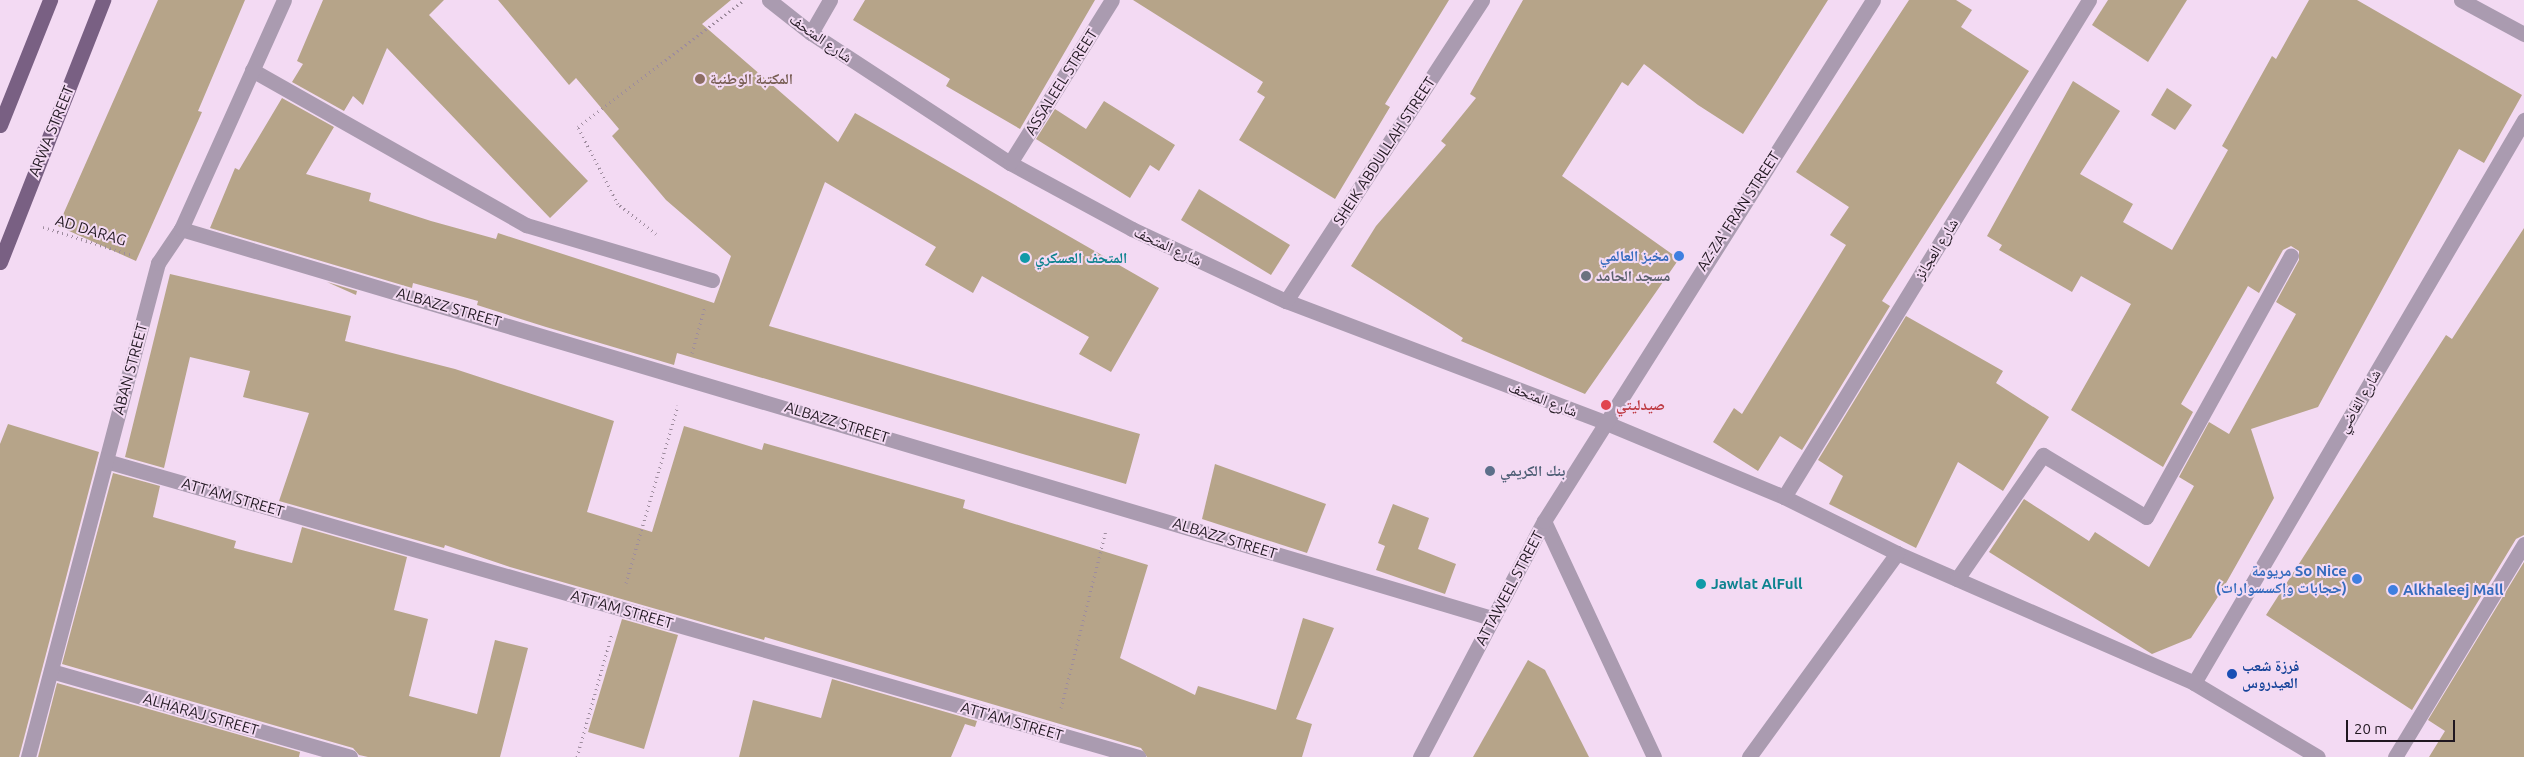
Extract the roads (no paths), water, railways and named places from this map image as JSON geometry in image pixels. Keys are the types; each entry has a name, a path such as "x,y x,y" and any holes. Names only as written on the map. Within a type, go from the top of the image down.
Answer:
{"main road":[{"path":"0,125 50,0"},
{"name":"ARWA STREET","path":"0,262 103,0"}],"street":[{"name":"ABAN STREET","path":"28,757 158,263 181,229 284,0"},
{"name":"شارع المتحف","path":"769,0 811,32 1010,163 1132,228 1286,301 1604,422 1784,498 1897,553 2194,683 2318,757"},
{"path":"811,32 830,0"},
{"name":"ASSALEEL STREET","path":"1010,163 1112,0"},
{"name":"SHEIK ABDULLAH STREET","path":"1286,301 1482,0"},
{"name":"AZ-ZA' FRAN STREET","path":"1604,422 1873,0"},
{"name":"شارع العجائز","path":"1784,498 2089,0"},
{"path":"2461,0 2524,34"},
{"path":"252,70 526,224 712,280"},
{"name":"شارع القاضي","path":"2194,683 2524,120"},
{"name":"ALBAZZ STREET","path":"181,229 1492,618"},
{"path":"1957,579 2043,455 2146,517 2291,255"},
{"name":"ATTAWEEL STREET","path":"1420,757 1544,521 1604,422"},
{"name":"ATT'AM STREET","path":"106,461 1138,757"},
{"path":"1544,521 1654,757"},
{"path":"2395,757 2524,544"},
{"path":"1749,757 1897,553"},
{"name":"ALHARAJ STREET","path":"51,671 350,757"}],"place":[{"name":"المكتبة الوطنية","path":"700,79"},
{"name":"مخبز العالمي","path":"1679,256"},
{"name":"المتحف العسكري","path":"1025,258"},
{"name":"مسجد الحامد","path":"1586,276"},
{"name":"صيدليتي","path":"1606,405"},
{"name":"بنك الكريمي","path":"1490,471"},
{"name":"مريومة So Nice (حجابات وإكسسوارات)","path":"2357,579"},
{"name":"Jawlat AlFull","path":"1701,584"},
{"name":"Alkhaleej Mall","path":"2393,590"},
{"name":"فرزة شعب العيدروس","path":"2232,674"}]}
